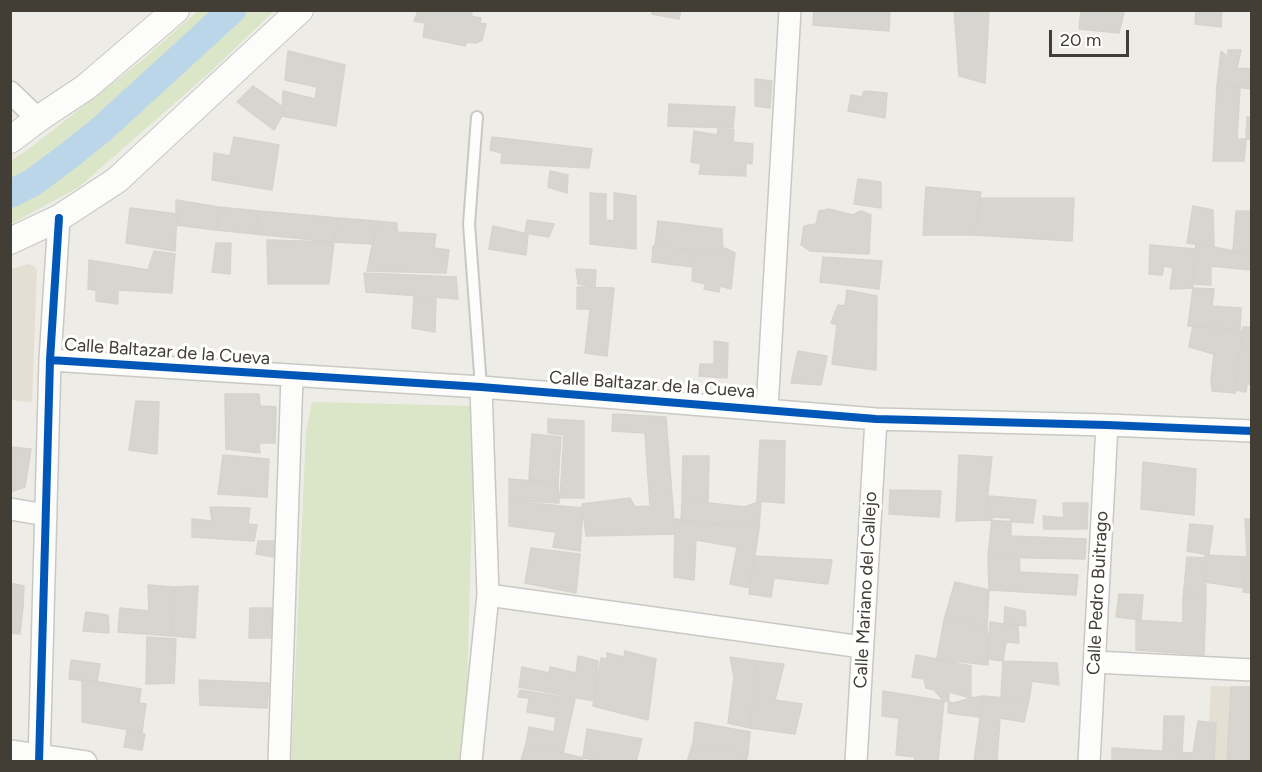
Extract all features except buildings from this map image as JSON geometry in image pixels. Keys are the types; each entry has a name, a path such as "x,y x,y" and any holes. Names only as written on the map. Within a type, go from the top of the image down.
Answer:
{"street":[{"path":"10,140 86,87 176,10"},
{"path":"10,241 58,218 117,180 300,10"},
{"path":"767,409 790,10"},
{"path":"10,92 38,119"},
{"path":"39,758 50,360 58,218"},
{"name":"Calle Baltazar de la Cueva","path":"50,360 482,387 876,418 1251,431"},
{"path":"279,762 292,376"},
{"path":"471,762 488,595 482,387"},
{"name":"Calle Mariano del Callejo","path":"856,762 876,418"},
{"name":"Calle Pedro Buitrago","path":"1089,762 1107,425"},
{"path":"10,509 46,515"},
{"path":"488,595 862,647"},
{"path":"1095,662 1251,670"},
{"path":"10,750 39,758 86,762"}],"lane":[{"path":"477,117 469,224 482,387"}],"shaded area":[{"path":"29,264 37,270 32,402 10,400 11,269"},
{"path":"1211,686 1251,687 1251,761 1207,762"}],"green space":[{"path":"198,11 274,11 208,74 79,187 11,224 11,161 140,62"},
{"path":"312,402 475,406 465,761 291,762 306,432"}],"waterway":[{"path":"10,194 32,183 102,129 232,10"}],"cycle path":[{"path":"39,762 50,360 59,218"},
{"path":"50,360 481,387 876,419 1252,431"}]}
